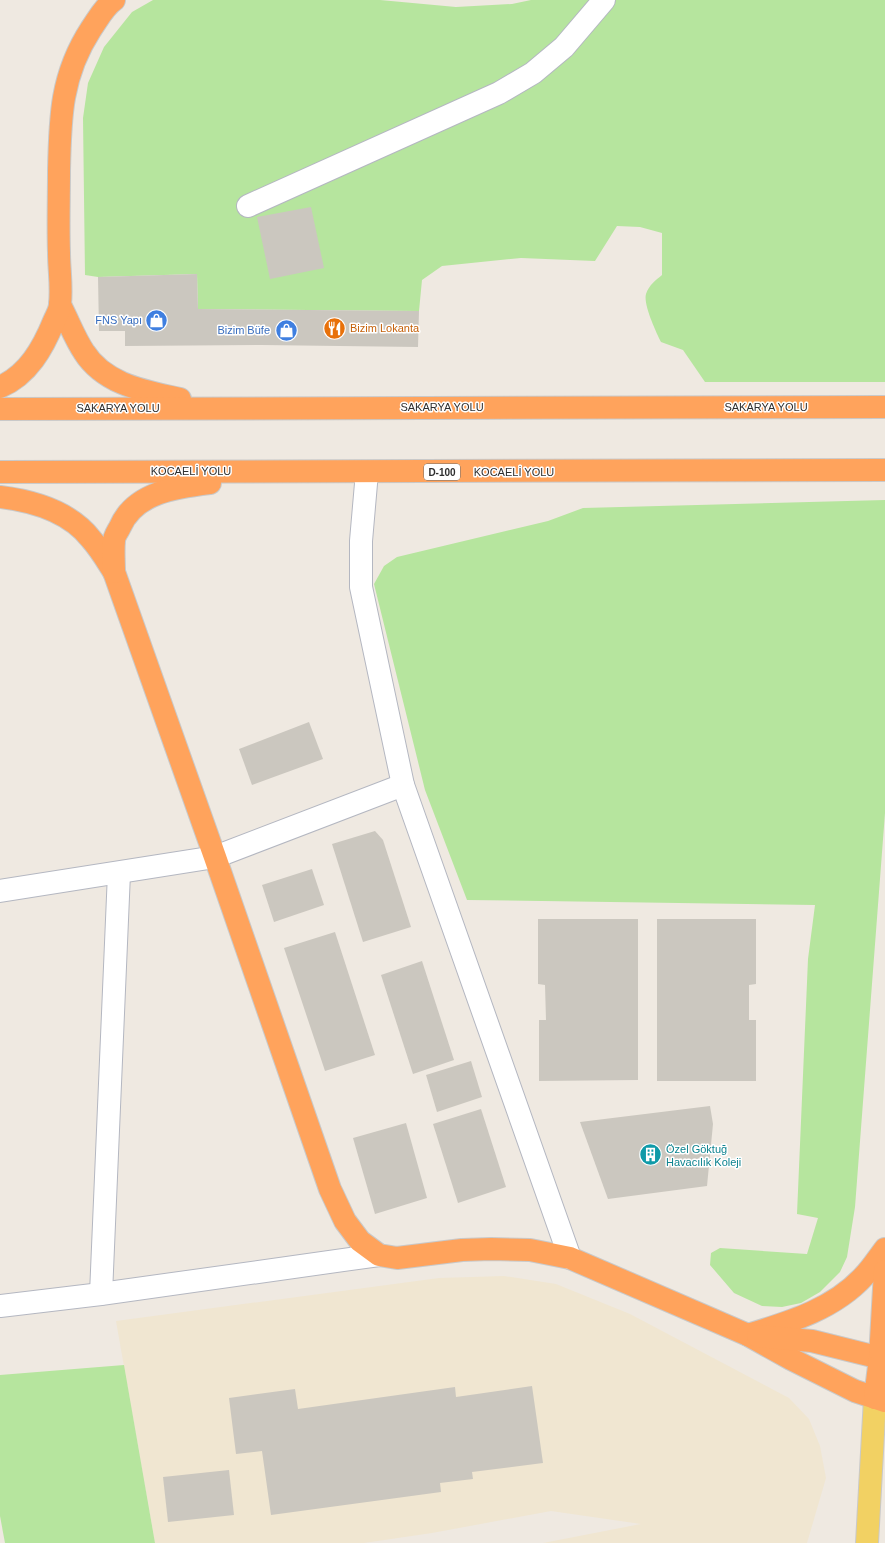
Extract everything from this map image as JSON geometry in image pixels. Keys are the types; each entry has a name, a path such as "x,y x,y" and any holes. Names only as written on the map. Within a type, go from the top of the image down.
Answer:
{"highway":[{"path":"0,387 8,384 24,371 38,354 48,336 60,305 58,222 60,139 62,108 66,84 73,62 85,39 97,19 114,0"},
{"path":"60,305 84,352 97,368 120,382 141,390 222,407"},
{"name":"SAKARYA YOLU","path":"0,409 222,407 885,407"},
{"name":"KOCAELİ YOLU","path":"0,472 885,470"},
{"path":"114,572 114,540 124,518 137,503 156,494 179,487 304,472"},
{"path":"0,497 42,506 70,519 91,538 114,572 330,1189 345,1221 360,1241 378,1255 397,1258 462,1250 499,1249 530,1250 570,1258 748,1335 825,1378 856,1392 880,1399 885,1271"},
{"path":"748,1335 786,1323 836,1300 864,1276 885,1249"},
{"path":"748,1335 812,1341 882,1359"}],"main road":[{"path":"867,1543 880,1399"}],"street":[{"path":"248,206 499,93 533,73 564,47 604,0"},
{"path":"367,472 361,541 360,586 403,785 570,1258"},
{"path":"0,891 215,858 403,785"},
{"path":"101,1294 119,873"},
{"path":"0,1306 101,1294 378,1255"}],"shaded area":[{"path":"504,1276 556,1284 630,1314 789,1398 809,1419 820,1446 826,1478 807,1543 543,1543 641,1524 551,1511 432,1533 364,1543 155,1543 116,1321 439,1278"}],"green space":[{"path":"153,0 380,0 456,7 512,4 531,0 885,0 885,382 705,382 683,350 661,342 653,325 646,304 646,294 651,285 662,275 662,233 640,227 617,226 595,261 521,258 442,266 422,280 419,311 198,309 197,274 98,277 85,275 83,118 88,83 104,47 132,12"},
{"path":"885,500 885,813 855,1207 847,1257 840,1272 820,1292 801,1303 782,1307 762,1306 734,1293 710,1265 711,1253 720,1248 807,1254 818,1218 797,1214 808,959 815,905 467,900 425,790 374,584 384,566 397,557 548,521 583,508"},
{"path":"124,1365 155,1543 5,1543 0,1516 0,1375"}],"building":[{"path":"311,207 324,268 270,279 257,217"},
{"path":"197,274 198,309 419,311 418,347 262,345 125,346 125,331 99,331 98,277"},
{"path":"309,722 323,759 252,785 239,749"},
{"path":"375,831 383,840 411,927 363,942 332,844"},
{"path":"312,869 324,905 274,922 262,885"},
{"path":"538,919 638,919 638,1080 539,1081 539,1020 546,1020 545,985 538,984"},
{"path":"657,919 756,919 756,984 749,985 749,1020 756,1020 756,1081 657,1081"},
{"path":"335,932 375,1055 325,1071 284,948"},
{"path":"422,961 454,1060 413,1074 381,975"},
{"path":"471,1061 482,1097 437,1112 426,1075"},
{"name":"Özel Göktuğ Havacılık Koleji","path":"710,1106 713,1124 707,1186 608,1199 580,1122"},
{"path":"481,1109 506,1187 458,1203 433,1124"},
{"path":"406,1123 427,1198 375,1214 353,1138"},
{"path":"532,1386 543,1463 472,1472 473,1479 440,1483 441,1492 271,1515 262,1451 236,1454 229,1398 295,1389 298,1409 455,1387 456,1397"},
{"path":"229,1470 234,1515 168,1522 163,1477"}],"place":[{"name":"FNS Yapı","path":"157,320"},
{"name":"Bizim Lokanta","path":"334,328"},
{"name":"Bizim Büfe","path":"286,330"},
{"name":"Özel Göktuğ Havacılık Koleji","path":"651,1155"}]}
